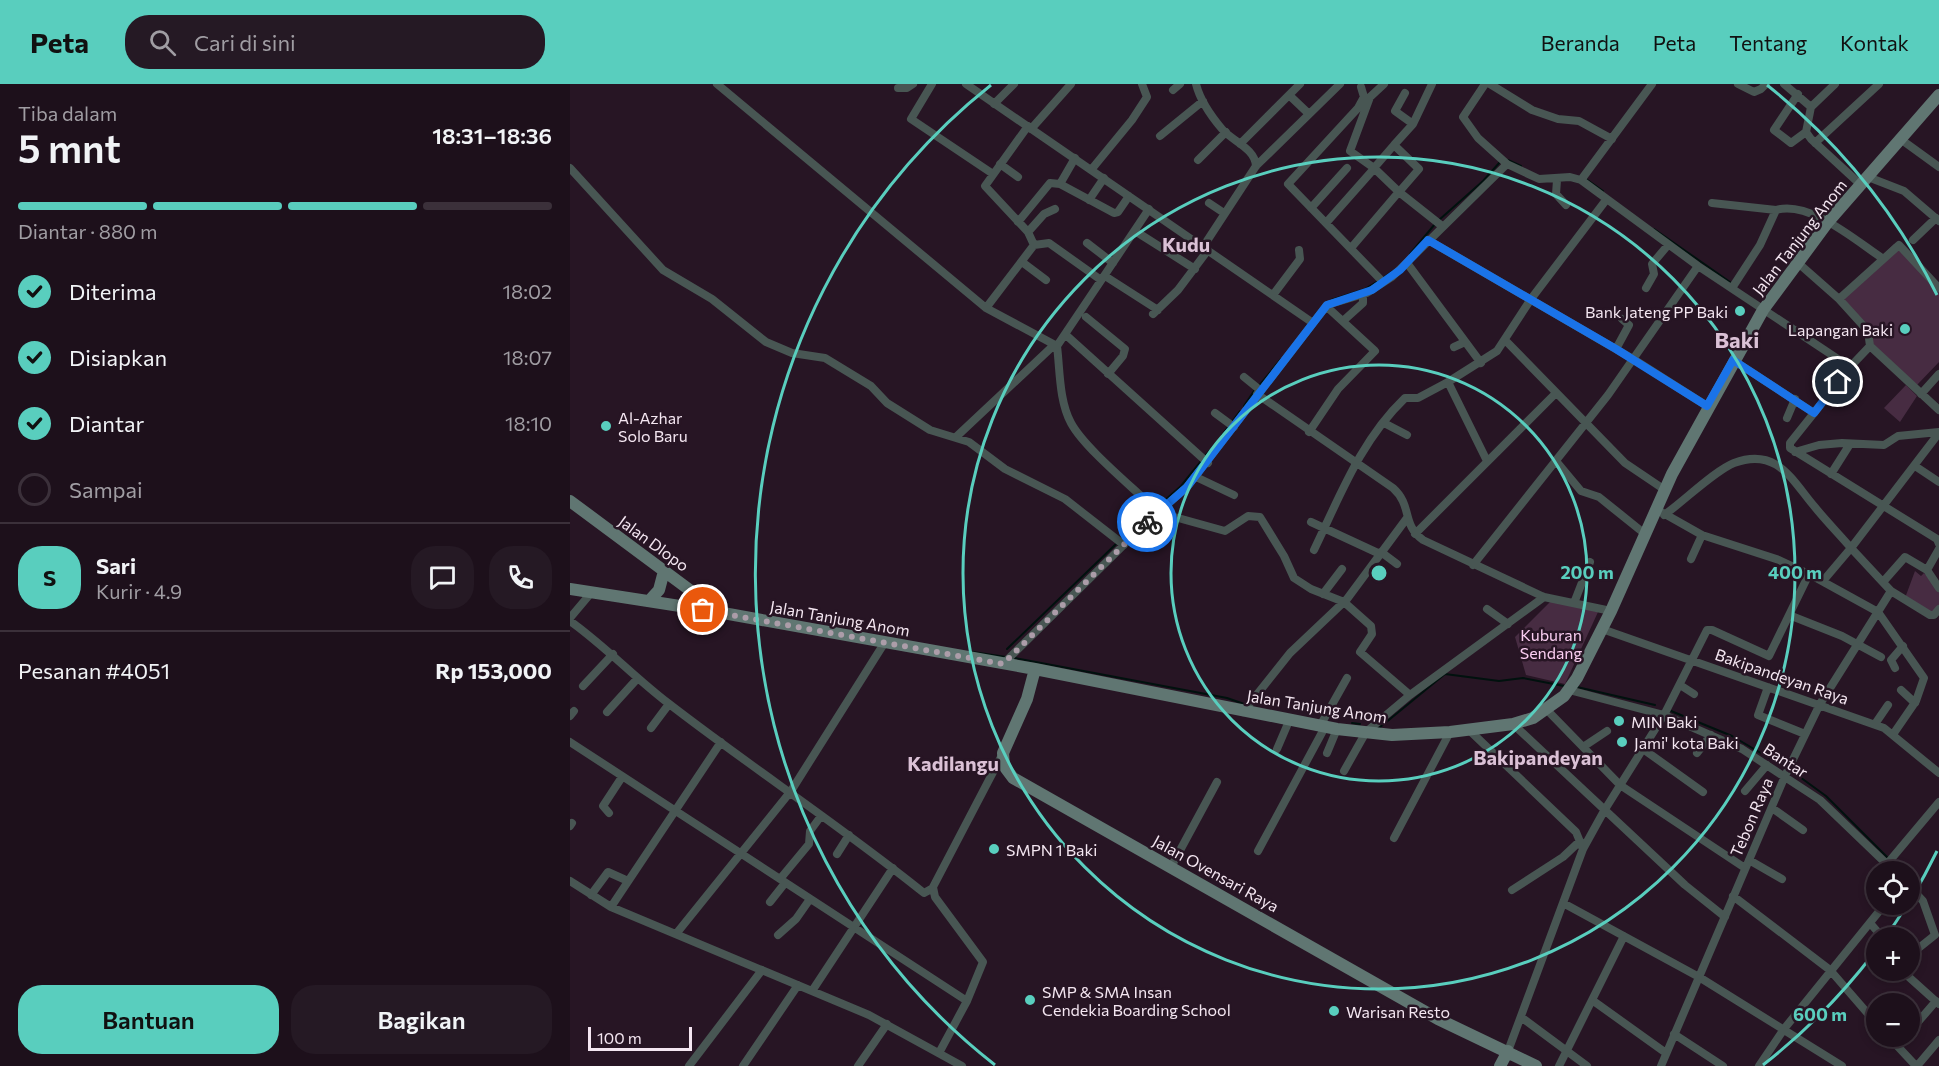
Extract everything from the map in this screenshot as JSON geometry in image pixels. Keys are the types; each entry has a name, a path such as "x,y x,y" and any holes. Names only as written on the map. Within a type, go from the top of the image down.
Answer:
{"main road":[{"name":"Jalan Tanjung Anom","path":"570,589 719,612 885,642 1007,659 1035,669 1247,708 1289,721 1327,728 1403,735 1514,724 1533,718 1547,710 1569,690 1611,611 1645,534 1660,512 1665,490 1707,406 1762,310 1828,222 1899,138 1939,95"},
{"name":"Jalan Dlopo","path":"570,501 719,612"},
{"path":"649,601 659,590 664,571"},
{"path":"1003,753 1027,699 1035,669"},
{"name":"Jalan Ovensari Raya","path":"1003,753 1004,766 1013,778 1438,1019 1478,1040 1508,1050 1536,1066"},
{"path":"1500,1066 1508,1050"}],"street":[{"path":"717,84 986,308 1055,346"},
{"path":"898,88 907,88 913,84"},
{"path":"932,84 911,119 993,174"},
{"path":"967,84 1311,321"},
{"path":"994,104 1014,84"},
{"path":"1034,245 1028,232 985,188 1000,164 1029,128 1071,84"},
{"path":"1091,170 1132,120 1147,97 1142,84"},
{"path":"1196,84 1203,101 1226,132 1250,152 1256,166"},
{"path":"1240,144 1300,84"},
{"path":"986,308 1034,245 1049,243 1155,312 1195,269 1224,213 1256,166 1340,84"},
{"path":"1384,84 1370,97 1350,149 1352,154 1373,169 1398,193 1439,223"},
{"path":"1326,223 1413,124 1432,84"},
{"path":"1485,84 1463,117 1503,162 1539,179 1583,178 1606,200 1698,266 1850,367"},
{"path":"1490,84 1532,110 1558,119 1579,121 1612,139"},
{"path":"1583,178 1652,84"},
{"path":"1738,84 1754,92 1766,84"},
{"path":"1798,94 1774,130 1791,143 1806,132 1811,106 1835,84"},
{"path":"1815,143 1879,84"},
{"path":"1788,85 1811,106"},
{"path":"1362,87 1364,97 1358,108 1288,183 1382,280"},
{"path":"1405,93 1395,111 1413,124"},
{"path":"1289,95 1309,114"},
{"path":"1160,136 1203,101"},
{"path":"1197,160 1226,132"},
{"path":"1806,132 1815,143 1865,181 1904,191 1937,220 1913,240"},
{"path":"1899,138 1939,167"},
{"path":"1351,248 1419,169 1394,145"},
{"path":"1060,184 1075,158"},
{"path":"1007,659 1121,543 1196,477 1204,460 1311,321 1326,306 1336,300 1363,295 1407,263 1428,240 1439,223 1503,162"},
{"path":"1000,164 1018,177"},
{"path":"570,168 663,270 712,299 766,342 792,352 825,358 871,386 888,403 922,426 940,434 956,437 981,449 1005,470 1065,500 1121,543"},
{"path":"1311,208 1347,168"},
{"path":"1089,201 1104,178"},
{"path":"1557,180 1556,192 1566,206"},
{"path":"1018,222 1050,183 1060,184 1089,201 1117,213 1129,196"},
{"path":"1314,550 1355,463 1384,423 1405,398 1418,398 1448,382 1481,363 1506,341 1531,299 1606,200"},
{"path":"1209,203 1224,213"},
{"path":"1712,203 1776,210 1802,209 1828,222 1882,258"},
{"path":"1028,232 1044,214 1054,209"},
{"path":"956,437 1066,334 1149,209"},
{"path":"1732,288 1754,256 1776,210"},
{"path":"1135,231 1195,269"},
{"path":"1428,240 1633,359 1707,406"},
{"path":"1088,243 1113,263"},
{"path":"1646,288 1654,274 1653,264 1668,244"},
{"path":"1839,299 1899,245 1939,288"},
{"path":"1273,295 1300,259 1299,250"},
{"path":"1022,262 1046,280"},
{"path":"1797,262 1839,299 1868,331 1870,346 1939,410"},
{"path":"1407,263 1481,363"},
{"path":"1473,565 1585,424 1698,266"},
{"path":"1343,321 1363,303 1363,295"},
{"path":"1309,432 1338,389 1375,352 1372,346 1326,306"},
{"path":"1086,317 1125,349 1123,356 1108,374"},
{"path":"1616,349 1629,325 1622,319"},
{"path":"1066,334 1204,460"},
{"path":"1506,341 1555,394 1635,472 1665,490"},
{"path":"1454,347 1465,342"},
{"path":"1055,346 1061,386 1071,423 1087,443 1157,509 1171,516 1225,531 1248,516 1260,517 1284,556 1294,578 1323,594 1344,602 1373,628 1372,634 1360,649 1361,655 1410,695"},
{"path":"1870,346 1850,367 1790,443 1790,448 1937,539 1939,544"},
{"path":"1733,360 1814,413"},
{"path":"1921,394 1939,374"},
{"path":"1244,377 1309,432 1401,495 1405,502 1409,526 1415,534 1473,565 1544,597 1611,611"},
{"path":"1448,382 1487,462"},
{"path":"1415,534 1555,394"},
{"path":"1787,418 1795,399"},
{"path":"1215,413 1231,425"},
{"path":"1384,423 1407,435"},
{"path":"1795,452 1819,446 1884,445 1898,436 1938,436"},
{"path":"1822,581 1884,507 1938,436"},
{"path":"1831,474 1850,444"},
{"path":"1894,733 1921,692 1924,678 1878,612 1779,560 1702,535 1660,512 1733,464 1761,460 1772,463 1791,474 1812,504 1891,591 1930,615 1934,615 1939,609"},
{"path":"1556,461 1581,491 1599,497 1645,534"},
{"path":"1915,466 1939,482"},
{"path":"1196,477 1234,495"},
{"path":"1247,708 1290,653 1344,602 1407,518"},
{"path":"1311,522 1380,553 1397,564"},
{"path":"1690,559 1702,535"},
{"path":"1927,570 1939,549"},
{"path":"1883,582 1905,556 1927,570 1939,588"},
{"path":"1574,603 1590,562"},
{"path":"1323,594 1342,569"},
{"path":"1512,890 1582,845 1593,831 1665,713 1710,629 1768,656 1809,574"},
{"name":"Tebon Raya","path":"1661,1066 1805,734 1820,704 1891,591"},
{"path":"591,592 570,620 613,654 637,679 669,704 791,791 924,893 933,888 1003,753"},
{"path":"1344,771 1366,732 1410,695 1544,597"},
{"path":"1487,609 1508,624"},
{"path":"1789,615 1858,643 1881,657"},
{"name":"Bakipandeyan Raya","path":"1602,629 1875,724 1894,733 1939,773"},
{"path":"676,934 791,791 885,642"},
{"path":"1895,668 1891,660 1903,646"},
{"path":"583,686 613,654"},
{"path":"1258,851 1327,728 1347,678"},
{"path":"607,712 637,679"},
{"path":"1680,685 1694,694"},
{"path":"1768,687 1758,715 1805,734"},
{"name":"Bantar","path":"1569,690 1665,713 1786,774 1835,812 1889,861"},
{"path":"1901,690 1915,703"},
{"path":"651,728 669,704"},
{"path":"1875,724 1888,705"},
{"path":"1547,710 1620,785 1747,864 1782,879"},
{"path":"1277,749 1289,721"},
{"path":"1514,724 1604,811 1685,885 1725,917"},
{"path":"1327,728 1327,753"},
{"path":"1468,729 1576,832 1582,845 1563,903 1508,1050"},
{"path":"1582,747 1607,731"},
{"path":"1394,838 1450,732"},
{"path":"1697,753 1711,735"},
{"path":"570,742 675,813 967,1001"},
{"path":"611,907 721,742"},
{"path":"1643,749 1703,792"},
{"path":"1744,791 1767,765"},
{"path":"609,813 603,806 622,777"},
{"path":"1171,867 1217,782"},
{"path":"1889,861 1939,802"},
{"path":"1773,808 1803,830"},
{"path":"770,902 808,844 810,831 821,816"},
{"path":"1576,832 1593,831"},
{"path":"837,854 849,835"},
{"path":"812,991 893,868"},
{"path":"591,896 608,872 628,881"},
{"path":"570,880 591,896 611,907 887,1024 962,1066"},
{"path":"933,888 935,897 982,958 981,972 939,1053"},
{"path":"1733,896 1830,970 1866,1011"},
{"path":"1920,898 1935,935 1920,947"},
{"path":"778,935 796,919 810,899"},
{"path":"1563,903 1699,977 1842,1066"},
{"path":"1759,1066 1784,1029 1876,915"},
{"path":"1870,923 1873,927"},
{"path":"1559,1066 1624,936"},
{"path":"689,1066 762,970"},
{"path":"1913,981 1937,1003 1920,1020"},
{"path":"743,1066 798,985"},
{"path":"1592,1000 1666,1053"},
{"path":"1521,1017 1587,1066"},
{"path":"858,1066 887,1024"},
{"path":"1674,1034 1723,1066"},
{"path":"1899,1047 1917,1066 1939,1040"}],"green space":[{"name":"Lapangan Baki","path":"1894,244 1939,291 1939,362 1917,385 1873,344 1840,296"},
{"path":"1906,385 1917,396 1900,422 1884,408"},
{"path":"1915,571 1921,576 1924,573 1939,591 1939,606 1932,614 1905,598"},
{"name":"Kuburan Sendang","path":"1551,601 1598,612 1565,684 1526,675 1515,637"}],"waterway":[{"path":"1508,160 1521,166"},
{"path":"1439,220 1483,181 1500,162"},
{"path":"1586,179 1603,191"},
{"path":"1410,254 1435,224"},
{"path":"1654,229 1730,282"},
{"path":"1383,278 1393,271"},
{"path":"1331,300 1365,289 1378,281"},
{"path":"1258,387 1281,359"},
{"path":"1244,406 1254,391"},
{"path":"1222,435 1240,411"},
{"path":"1205,456 1213,447"},
{"path":"1120,540 1181,486 1202,460"},
{"path":"1007,649 1116,544"},
{"path":"973,652 1006,657"},
{"path":"1015,658 1227,698 1247,705"},
{"path":"1379,728 1445,674 1499,681 1523,678 1564,686"},
{"path":"1577,687 1655,705"},
{"path":"1671,711 1732,736 1781,765"},
{"path":"1352,723 1360,724"},
{"path":"1793,772 1826,796 1891,861"}],"way so far":[{"path":"703,610 1003,664 1147,522"}],"place":[{"name":"Bank Jateng PP Baki","path":"1740,311"},
{"name":"Lapangan Baki","path":"1905,329"},
{"name":"Al-Azhar Solo Baru","path":"606,426"},
{"name":"MIN Baki","path":"1619,721"},
{"name":"Jami' kota Baki","path":"1622,742"},
{"name":"SMPN 1 Baki","path":"994,849"},
{"name":"SMP & SMA Insan Cendekia Boarding School","path":"1030,1000"},
{"name":"Warisan Resto","path":"1334,1011"}],"district":[{"name":"Kudu","path":"1186,244"},
{"name":"Baki","path":"1737,339"},
{"name":"Bakipandeyan","path":"1538,757"},
{"name":"Kadilangu","path":"953,763"}],"route":[{"path":"1147,522 1187,487 1208,462 1260,390 1327,305 1336,300 1356,297 1372,290 1400,270 1428,240 1616,349 1707,406 1733,360 1814,413 1838,382"}]}
